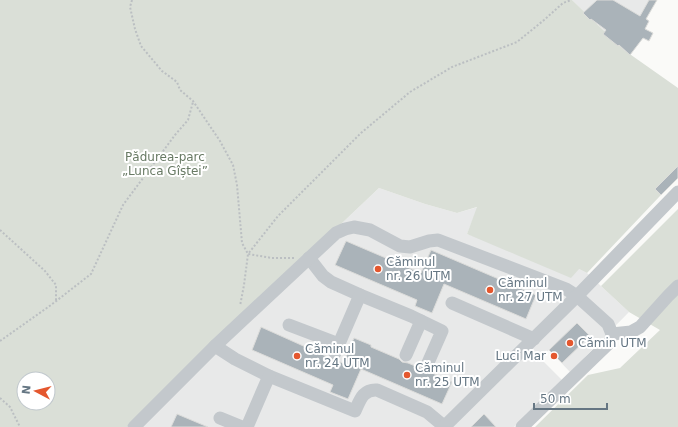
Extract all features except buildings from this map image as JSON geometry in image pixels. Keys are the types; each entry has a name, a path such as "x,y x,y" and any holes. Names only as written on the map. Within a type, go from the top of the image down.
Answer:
{"lane":[{"path":"215,346 235,359 269,376 355,411 362,396 372,390 377,390 427,412 445,427 577,296 678,192"},
{"path":"134,427 215,346 336,233 354,227 370,230 400,246 410,247 429,240 438,240 566,289 577,296 608,324 612,334 610,342 522,427"},
{"path":"309,258 323,276 331,282 442,331 427,365"},
{"path":"612,334 631,332 640,327 678,286"},
{"path":"289,325 337,349 360,295"},
{"path":"452,303 534,339"},
{"path":"406,355 420,320"},
{"path":"247,427 269,376"},
{"path":"220,418 242,427"}],"path":[{"path":"132,0 130,7 141,46 162,71 177,82 180,90 193,101 220,141 233,165 237,185 242,243 248,254"},
{"path":"240,306 248,254 278,216 361,133 410,92 452,67 517,42 563,3 571,0"},
{"path":"0,341 56,301 90,274 123,205 175,135 188,120 193,101"},
{"path":"0,230 45,271 56,285 56,301"},
{"path":"248,254 272,258 309,258"},
{"path":"0,398 10,407 20,427"}],"shaded area":[{"path":"572,0 656,0 624,50"},
{"path":"379,188 457,213 478,207 467,234 579,269 587,273 629,312 570,372 549,350 540,358 562,380 514,427 127,427"}],"green space":[{"name":"Pădurea-parc „Lunca Gîștei”","path":"0,0 572,0 624,50 678,88 678,177 587,273 579,269 571,278 467,234 477,207 457,213 379,188 127,427 0,427"},
{"path":"678,209 678,427 535,427 588,375 620,368 660,330 629,312 601,286"}],"place":[{"name":"Căminul nr. 26 UTM","path":"378,269"},
{"name":"Căminul nr. 27 UTM","path":"490,290"},
{"name":"Cămin UTM","path":"570,343"},
{"name":"Căminul nr. 24 UTM","path":"297,356"},
{"name":"Luci Mar","path":"554,356"},
{"name":"Căminul nr. 25 UTM","path":"407,375"}]}
